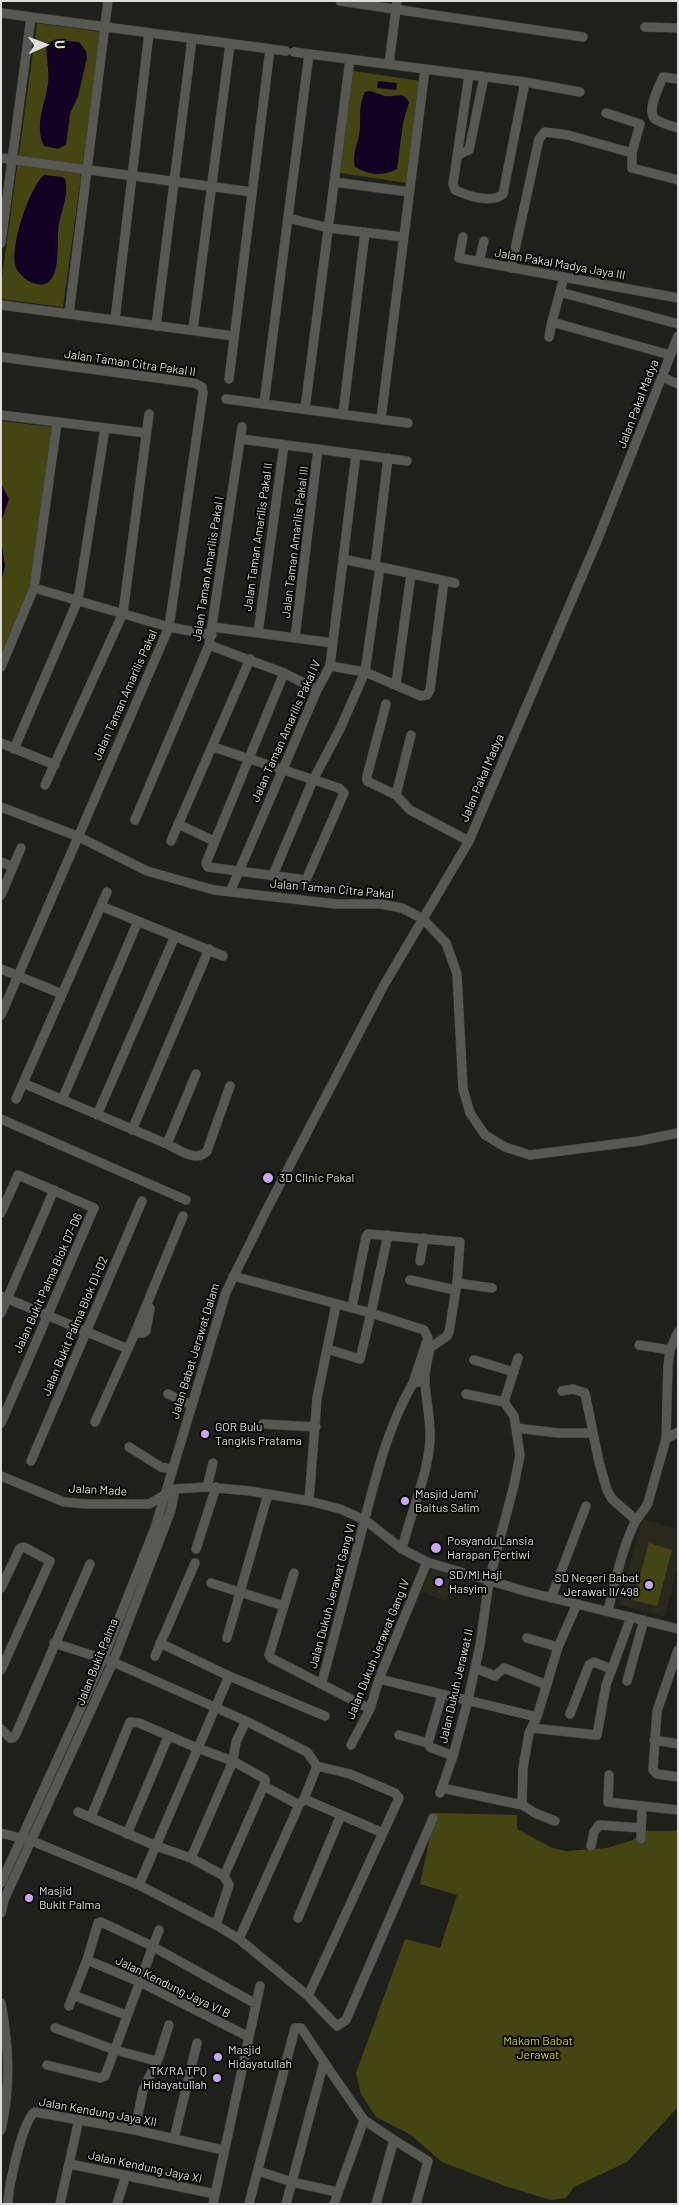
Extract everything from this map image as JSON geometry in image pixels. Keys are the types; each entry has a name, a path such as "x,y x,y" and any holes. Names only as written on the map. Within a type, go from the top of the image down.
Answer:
{"street":[{"path":"68,314 108,1"},
{"path":"340,1 397,5 583,36"},
{"path":"389,64 397,5"},
{"path":"1,14 525,82 580,92"},
{"path":"1,243 31,17"},
{"path":"645,28 678,28"},
{"path":"115,320 149,33"},
{"path":"156,326 192,38"},
{"path":"193,330 230,44"},
{"path":"229,379 270,49"},
{"path":"264,404 310,54"},
{"path":"305,409 350,59"},
{"path":"381,419 425,69"},
{"path":"469,75 453,184 456,190 492,199 498,199 503,194 525,82"},
{"path":"458,155 469,150 484,77"},
{"path":"678,79 663,77 652,113 656,119 678,128"},
{"path":"606,113 640,124 632,153 632,168 678,180"},
{"path":"511,268 537,147 542,134 548,131 632,153"},
{"path":"1,158 252,192"},
{"path":"334,182 409,192"},
{"path":"288,218 329,228 403,238"},
{"path":"343,414 366,232"},
{"name":"Jalan Pakal Madya Jaya III","path":"463,237 459,258 678,298"},
{"path":"480,262 484,241"},
{"path":"549,337 564,277"},
{"path":"560,292 678,324"},
{"path":"1,305 234,336"},
{"path":"552,322 670,355"},
{"name":"Jalan Pakal Madya","path":"267,1208 384,984 469,841 597,541 678,336"},
{"name":"Jalan Taman Citra Pakal II","path":"1,357 194,382 202,387 203,393 198,440"},
{"path":"662,377 678,384"},
{"path":"226,399 408,423"},
{"path":"45,785 123,613 149,414"},
{"path":"1,416 146,433"},
{"path":"1,668 34,588 57,422"},
{"name":"Jalan Taman Amarilis Pakal I","path":"135,820 209,645 213,631 242,427"},
{"path":"14,749 78,600 105,428"},
{"path":"241,439 407,461"},
{"name":"Jalan Taman Amarilis Pakal","path":"1,1015 169,627 198,440"},
{"name":"Jalan Taman Amarilis Pakal II","path":"258,633 284,445"},
{"name":"Jalan Taman Amarilis Pakal III","path":"296,638 318,449"},
{"name":"Jalan Taman Amarilis Pakal IV","path":"230,892 317,690 330,666 356,454"},
{"path":"273,875 313,780 340,729 365,672 388,458"},
{"path":"343,560 455,584"},
{"path":"396,684 411,574"},
{"path":"330,666 365,672 421,696 427,696 430,690 444,581"},
{"path":"34,588 169,627 258,633 333,643"},
{"path":"209,645 284,673 317,690"},
{"path":"171,841 250,659"},
{"path":"213,747 248,758 282,770 339,788 344,793 306,880 208,867 206,863 248,758 284,673"},
{"path":"386,704 366,779 370,784 396,795 410,810 469,841"},
{"path":"396,795 411,735"},
{"path":"1,743 55,765"},
{"name":"Jalan Taman Citra Pakal","path":"1,807 77,836 147,871 214,890 336,904 381,904 402,908 422,919 446,943 457,974 463,1089 470,1113 485,1134 505,1148 530,1156 639,1141 678,1132"},
{"path":"178,824 214,841"},
{"path":"1,895 21,848"},
{"path":"1,862 13,867"},
{"path":"16,1100 108,892"},
{"path":"101,906 223,956"},
{"path":"62,1100 138,921"},
{"path":"97,1115 175,936"},
{"path":"132,1130 209,950"},
{"path":"1,970 62,994"},
{"path":"166,1144 196,1074"},
{"path":"23,1083 197,1158 203,1156 207,1151 230,1086"},
{"path":"1,1119 186,1200"},
{"path":"1,1213 18,1175 54,1190 4,1297 1,1313"},
{"name":"Jalan Bukit Palma Blok D7-D6","path":"1,1423 94,1208 54,1190"},
{"name":"Jalan Bukit Palma Blok D1-D2","path":"31,1461 142,1201"},
{"name":"Jalan Babat Jerawat Dalam","path":"166,1494 170,1474 226,1292 267,1208"},
{"path":"95,1422 135,1333 183,1216"},
{"path":"352,1307 366,1237 372,1233 460,1242 456,1287 447,1336 427,1349"},
{"path":"327,1348 360,1359 388,1235"},
{"path":"420,1261 424,1238"},
{"path":"233,1276 352,1307 424,1330 428,1338 424,1381 429,1409 430,1441 427,1460 402,1549"},
{"path":"410,1280 456,1287 492,1288"},
{"path":"4,1297 128,1349"},
{"path":"309,1501 317,1398 336,1304"},
{"path":"608,1611 624,1551 636,1520 645,1510 648,1503 666,1439 668,1366 670,1350 678,1332"},
{"path":"639,1345 670,1350"},
{"name":"Jalan Dukuh Jerawat Gang VI","path":"294,1573 269,1655 273,1660 322,1682 391,1429 400,1405 413,1383 427,1349"},
{"path":"466,1394 504,1402 518,1358"},
{"path":"474,1360 514,1372"},
{"path":"668,1366 678,1368"},
{"path":"413,1383 424,1381"},
{"path":"562,1390 573,1389 585,1393 599,1462 607,1490 612,1499 636,1520"},
{"path":"168,1394 191,1405"},
{"name":"Jalan Dukuh Jerawat II","path":"504,1402 514,1416 520,1455 489,1581 468,1700 453,1756 441,1790 522,1805"},
{"path":"263,1424 316,1427"},
{"path":"516,1428 558,1433 593,1433"},
{"path":"666,1439 678,1432"},
{"path":"129,1447 170,1474 175,1489 211,1487 268,1494 309,1501 340,1509 365,1520 402,1549 428,1562 551,1598 678,1629"},
{"path":"196,1549 211,1487 213,1463"},
{"name":"Jalan Made","path":"1,1476 64,1502 86,1504 149,1504 175,1489"},
{"name":"Jalan Bukit Palma","path":"1,1913 4,1900 113,1662 171,1510 175,1489"},
{"name":"Jalan Bukit Palma","path":"1,1883 7,1865 21,1843 103,1659 155,1528 166,1494"},
{"path":"227,1638 268,1494"},
{"path":"551,1598 586,1506"},
{"path":"1,1588 20,1548 24,1547 50,1561 1,1670"},
{"name":"Jalan Dukuh Jerawat Gang IV","path":"351,1745 370,1709 379,1679 428,1562"},
{"path":"155,1656 195,1563"},
{"path":"1,1729 10,1738 13,1738 16,1734 90,1564"},
{"path":"210,1583 284,1606"},
{"path":"555,1821 534,1813 522,1805 522,1768 532,1728 558,1648 577,1604"},
{"path":"532,1728 597,1736 606,1685 631,1617"},
{"path":"627,1681 644,1620"},
{"path":"527,1638 558,1648"},
{"name":"Jalan Bukit Palma","path":"54,1643 103,1659"},
{"path":"160,1644 229,1676 325,1716"},
{"path":"678,1650 657,1710 653,1770 657,1774 678,1778"},
{"path":"103,1659 246,1721 307,1752 317,1766 350,1774 398,1795 398,1802 308,1996"},
{"path":"570,1714 589,1665 594,1662 611,1669"},
{"path":"475,1668 495,1676 504,1668 547,1686"},
{"path":"139,1885 229,1676"},
{"path":"379,1679 537,1717"},
{"path":"322,1682 370,1709"},
{"path":"428,1743 442,1695"},
{"path":"191,1858 233,1761 236,1742 246,1721"},
{"path":"91,1817 130,1722 139,1723 168,1737 233,1761 265,1779 264,1786 224,1876"},
{"path":"399,1735 428,1743 430,1747 453,1756"},
{"path":"127,1834 168,1737"},
{"path":"654,1740 678,1744"},
{"path":"239,1939 317,1766"},
{"path":"609,1775 608,1802 678,1810"},
{"path":"264,1786 383,1833"},
{"path":"641,1839 642,1806"},
{"path":"78,1812 156,1846 191,1858 224,1876 230,1885 216,1925"},
{"path":"298,1918 341,1815"},
{"path":"1,1833 21,1843 32,1841 139,1885 216,1925 239,1939 308,1996 334,2025 342,2025 346,2020 432,1818"},
{"path":"591,1846 594,1832 599,1825 641,1828"},
{"path":"7,1865 19,1869"},
{"path":"69,2006 87,1960 98,1923 101,1922 152,1946 256,2004"},
{"path":"46,2065 103,2077 159,1930"},
{"name":"Jalan Kendung Jaya VI B","path":"87,1960 140,1982 249,2037"},
{"path":"214,2199 223,2150 260,1986"},
{"path":"73,1995 126,2015"},
{"path":"1,2003 6,2031 9,2086 1,2130"},
{"path":"135,2130 143,2090 159,2057 169,2025"},
{"path":"55,2028 114,2050 156,2061"},
{"path":"249,2204 295,2028 301,2028 364,2120 428,2161 416,2204"},
{"path":"174,2140 197,2043"},
{"path":"286,2204 324,2062"},
{"name":"Jalan Kendung Jaya XII","path":"8,2204 12,2178 31,2115 36,2112 135,2130 223,2150"},
{"path":"60,2204 79,2119"},
{"path":"334,2204 364,2120"},
{"path":"376,2204 394,2140"},
{"name":"Jalan Kendung Jaya XI","path":"70,2164 126,2175 214,2199"},
{"path":"258,2171 292,2182 337,2192"},
{"path":"117,2204 126,2175"}],"shaded area":[{"path":"55,40 79,42 86,51 87,58 78,96 70,114 66,145 58,149 44,146 40,130 41,115 47,92 47,44"},
{"path":"378,81 397,83 396,90 377,88"},
{"path":"369,91 385,96 401,95 407,98 409,102 403,123 397,169 392,172 371,173 355,167 354,154 360,129 360,108 365,92"},
{"path":"44,175 65,179 66,192 58,232 56,267 49,282 42,285 28,281 19,273 16,268 15,247 22,219 32,192"},
{"path":"1,484 9,499 1,522"},
{"path":"1,539 5,566 1,582"},
{"name":"SD Negeri Babat Jerawat II/498","path":"642,1519 678,1529 678,1564 665,1617 619,1605"},
{"name":"SD/MI Haji Hasyim","path":"434,1565 456,1573 446,1601 421,1592"}],"green space":[{"path":"37,23 101,32 63,307 1,299 1,285"},
{"path":"353,71 421,81 407,183 340,173"},
{"path":"1,421 52,427 31,587 1,655"},
{"path":"649,1543 672,1550 657,1606 633,1600"},
{"name":"Makam Babat Jerawat","path":"435,1813 517,1815 517,1829 552,1848 566,1851 607,1848 633,1840 644,1831 678,1831 678,2107 627,2162 574,2187 566,2198 551,2200 505,2186 442,2162 411,2135 376,2117 361,2094 356,2073 405,1939 440,1948 457,1895 420,1884"}],"place":[{"name":"3D Clinic Pakal","path":"268,1178"},
{"name":"GOR Bulu Tangkis Pratama","path":"205,1434"},
{"name":"Masjid Jami' Baitus Salim","path":"405,1501"},
{"name":"Posyandu Lansia Harapan Pertiwi","path":"436,1548"},
{"name":"SD/MI Haji Hasyim","path":"439,1582"},
{"name":"SD Negeri Babat Jerawat II/498","path":"649,1585"},
{"name":"Masjid Bukit Palma","path":"29,1898"},
{"name":"Masjid Hidayatullah","path":"218,2057"},
{"name":"TK/RA TPQ Hidayatullah","path":"217,2078"}]}
